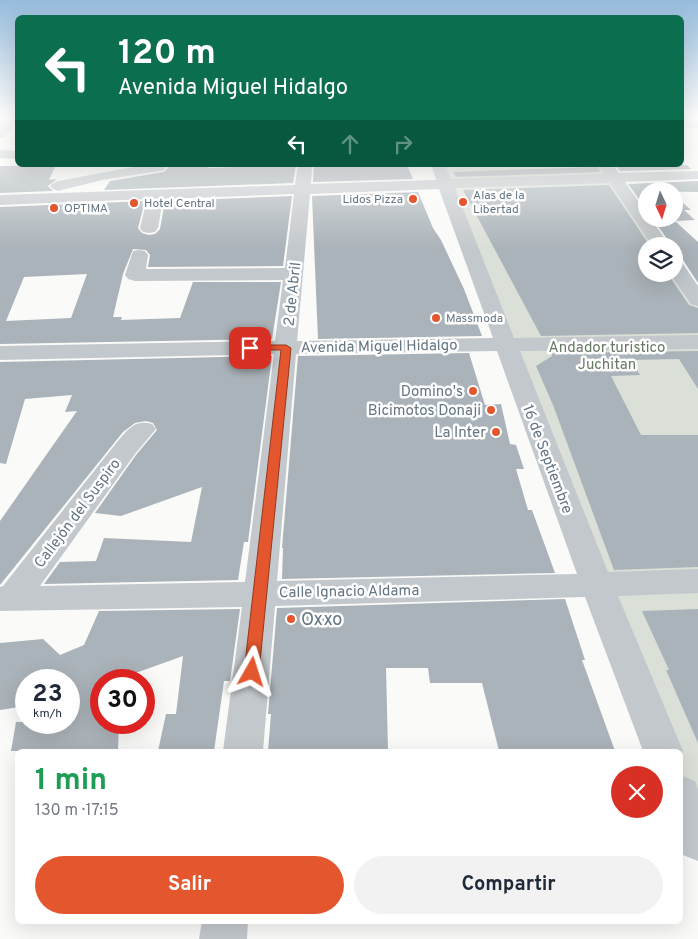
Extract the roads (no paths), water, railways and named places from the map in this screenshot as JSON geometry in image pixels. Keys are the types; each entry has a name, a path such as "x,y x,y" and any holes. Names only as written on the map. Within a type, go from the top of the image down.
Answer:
{"street":[{"path":"3,200 102,176 159,167"},
{"path":"3,200 156,195 304,178 445,170 698,175"},
{"name":"16 de Septiembre","path":"445,170 505,345 662,749"},
{"path":"609,172 655,237"},
{"name":"2 de Abril","path":"243,749 304,178"},
{"path":"149,228 156,195"},
{"path":"139,255 135,275 294,274"},
{"path":"683,278 698,300"},
{"name":"Avenida Miguel Hidalgo","path":"0,353 698,342"},
{"name":"Callejón del Suspiro","path":"6,599 143,429"},
{"name":"Calle Ignacio Aldama","path":"6,599 260,592 468,590 596,583 698,581"},
{"path":"683,802 698,840"},
{"path":"223,939 225,924"}],"place":[{"name":"Lidos Pizza","path":"413,199"},
{"name":"Alas de la Libertad","path":"463,202"},
{"name":"Hotel Central","path":"134,203"},
{"name":"OPTIMA","path":"54,208"},
{"name":"Massmoda","path":"436,318"},
{"name":"Domino's","path":"473,391"},
{"name":"Bicimotos Donaji","path":"491,410"},
{"name":"La Inter","path":"496,432"},
{"name":"Oxxo","path":"291,619"}],"park label":[{"name":"Andador turistico Juchitan","path":"607,356"}]}
